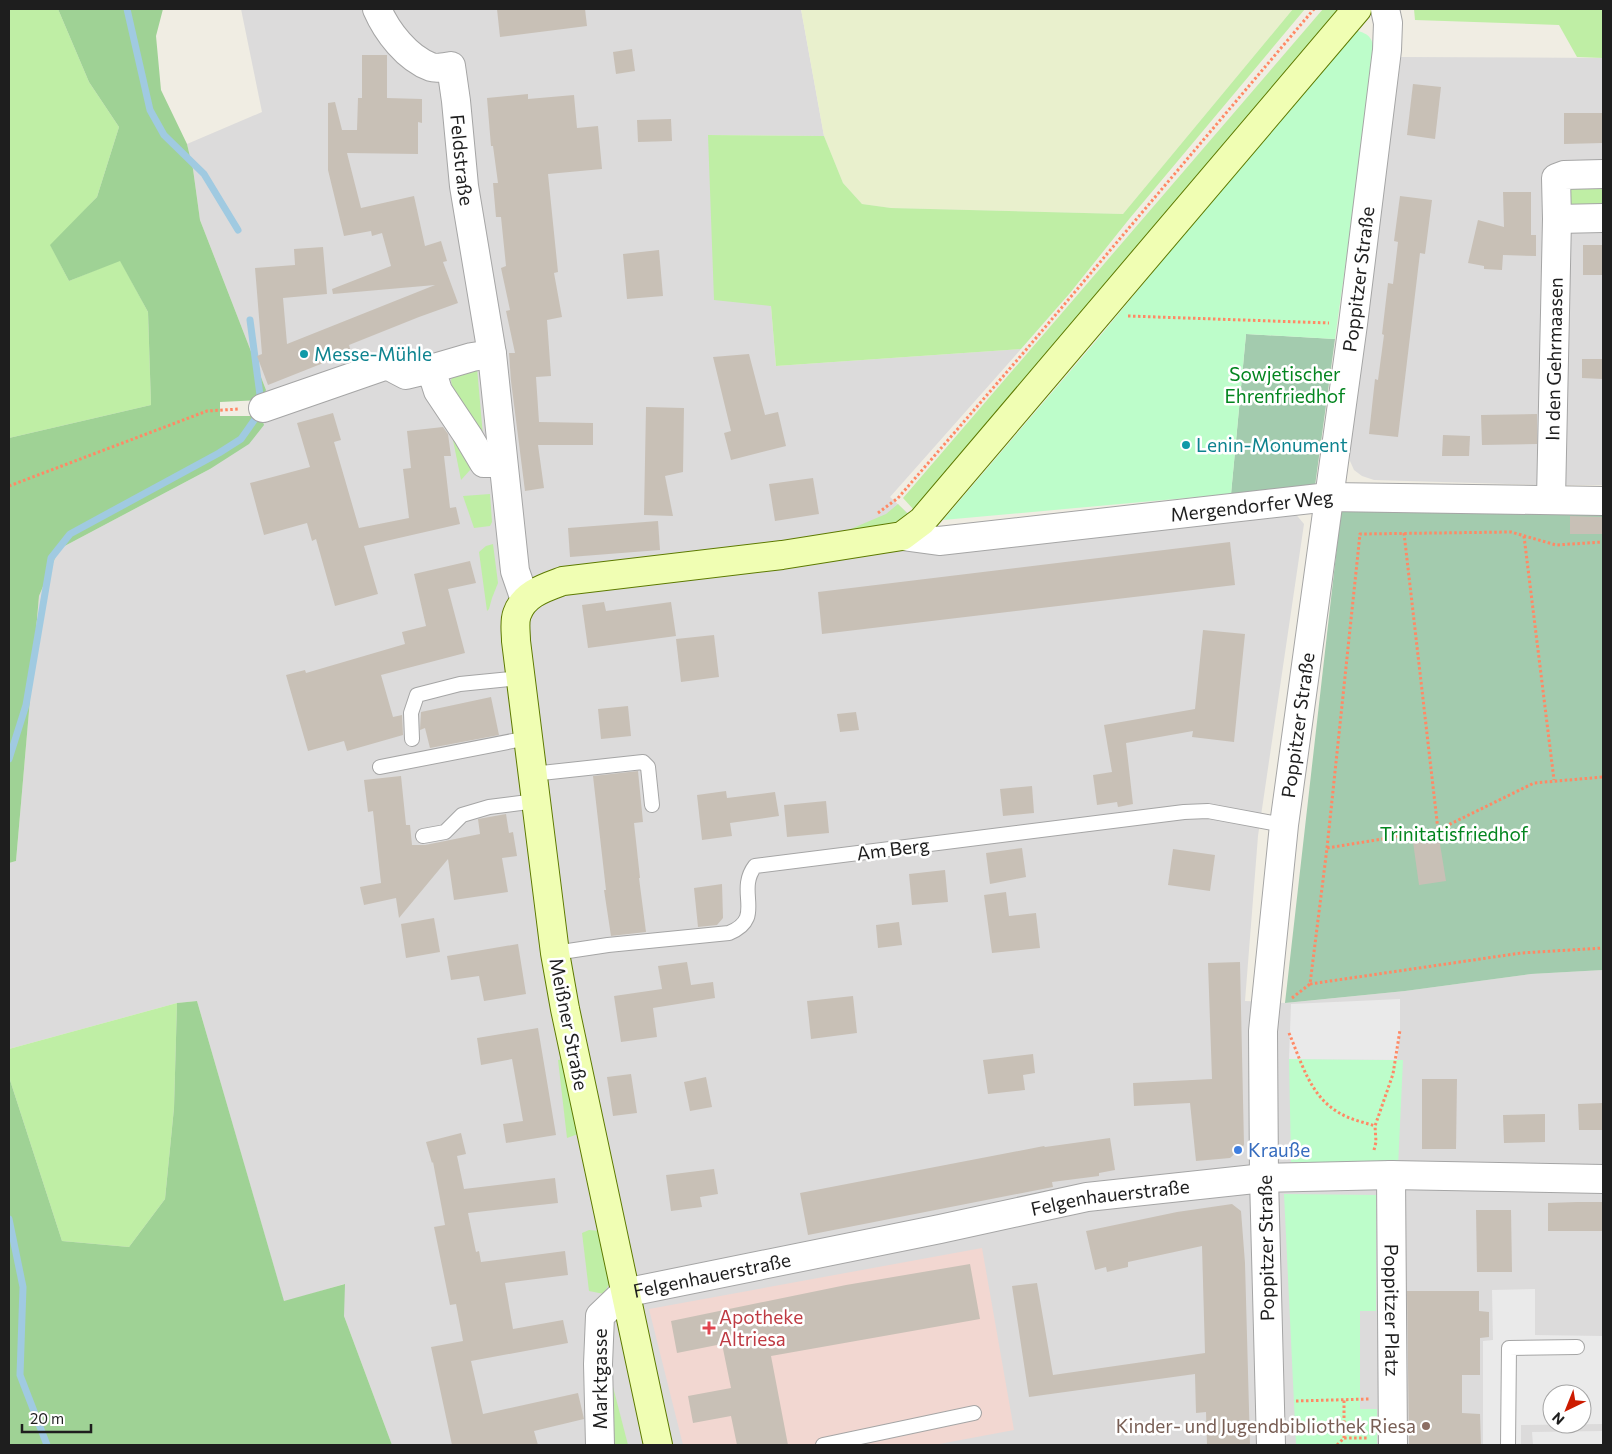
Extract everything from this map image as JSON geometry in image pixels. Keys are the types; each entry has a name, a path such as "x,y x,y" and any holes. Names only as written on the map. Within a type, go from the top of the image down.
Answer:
{"main road":[{"path":"525,600 543,588 563,581 782,555 902,536 922,522 1357,9"},
{"name":"Meißner Straße","path":"525,600 516,616 516,642 555,953 624,1293 658,1445"}],"street":[{"name":"Feldstraße","path":"377,9 393,34 411,55 433,68 451,66 464,186 492,354 515,571 525,600"},
{"name":"Poppitzer Straße","path":"1271,1445 1264,1178 1276,1032 1284,825 1387,50 1388,23 1385,9"},
{"name":"In den Gehrmaasen","path":"1551,499 1557,219 1556,178 1564,174 1603,174"},
{"path":"1557,219 1603,218"},
{"path":"263,408 387,365 406,374 472,357 492,354"},
{"path":"430,369 438,390 484,463 502,462"},
{"name":"Mergendorfer Weg","path":"902,536 939,541 1329,497 1603,500"},
{"name":"Felgenhauerstraße","path":"624,1293 1087,1197 1264,1178 1381,1175 1603,1179"},
{"name":"Poppitzer Platz","path":"1381,1175 1394,1398 1394,1441"},
{"name":"Marktgasse","path":"600,1445 598,1364 600,1316 624,1293"}],"lane":[{"path":"412,739 411,713 417,695 460,684 520,678"},
{"path":"380,767 528,738"},
{"path":"532,774 643,762 648,767 652,806"},
{"path":"423,836 445,832 462,815 489,807 536,801"},
{"name":"Am Berg","path":"555,953 608,945 729,933 737,930 744,924 748,915 748,875 754,866 1184,812 1208,811 1284,825"},
{"path":"1508,1445 1509,1348 1578,1348"},
{"path":"823,1445 974,1413"}],"path":[{"path":"898,498 1314,9"},
{"path":"1098,315 1352,324"},
{"path":"9,486 207,411 263,408"},
{"path":"1310,984 1327,848 1360,534 1511,532 1556,545 1603,542"},
{"path":"1404,533 1438,830"},
{"path":"1524,536 1554,780"},
{"path":"1327,848 1438,830 1534,783 1603,777"},
{"path":"1374,1126 1338,1113 1320,1099 1276,1032 1286,1003 1310,984 1521,953 1603,948"},
{"path":"1381,1175 1374,1126 1394,1074 1400,1030"},
{"path":"1270,1402 1394,1398"},
{"path":"1337,1445 1344,1438 1344,1400"},
{"path":"1344,1438 1394,1441"}],"shaded area":[{"path":"241,9 801,9 824,136 708,135 771,306 776,366 1021,349 890,497 946,548 1294,512 1304,524 1258,836 1245,1001 1286,1003 1405,991 1531,974 1603,970 1603,1445 392,1445 344,1316 344,1284 284,1302 197,1001 177,1003 9,1049 9,863 16,861 39,596 59,549 210,469 261,416 266,390 200,220 193,169 187,144 262,112"},
{"path":"1401,57 1603,58 1603,166 1548,165 1543,485 1374,480 1362,476 1354,470 1350,461 1349,450"},
{"path":"1572,227 1603,227 1603,485 1563,485 1564,238"},
{"path":"1400,999 1400,1030 1397,1060 1289,1059 1291,1004"},
{"path":"982,1248 1014,1430 934,1445 683,1445 649,1309"},
{"path":"1535,1289 1535,1335 1603,1336 1603,1424 1592,1424 1592,1384 1542,1384 1542,1425 1521,1425 1521,1445 1483,1445 1483,1341 1493,1340 1492,1290"},
{"path":"1592,1431 1603,1431 1603,1445 1533,1445 1532,1432 1542,1432 1542,1434 1592,1434"}],"green space":[{"path":"9,9 58,9 89,82 119,127 97,197 51,246 69,281 120,260 148,312 151,405 9,438"},
{"path":"58,9 163,9 156,36 161,90 187,144 193,169 200,220 266,390 263,400 220,402 220,416 261,416 264,425 249,444 210,469 59,549 39,596 16,861 9,863 9,438 151,405 148,312 120,261 69,281 50,245 97,197 119,127 89,82"},
{"path":"801,9 1293,9 1123,214 891,208 862,204 843,183 824,136"},
{"path":"1293,9 1305,9 1130,218 1070,293 1021,349 776,366 771,306 714,300 708,135 824,136 843,183 862,204 891,208 1123,214"},
{"path":"1323,9 1343,9 914,510 903,498"},
{"path":"1414,9 1603,9 1603,58 1577,57 1559,25 1415,20"},
{"path":"1358,31 1366,34 1371,39 1375,53 1335,339 1246,334 1231,494 943,520 1096,341 1351,32"},
{"path":"1569,181 1603,181 1603,209 1566,205"},
{"name":"Sowjetischer Ehrenfriedhof","path":"1246,334 1335,339 1315,486 1231,494"},
{"path":"477,368 483,436 475,435 452,387 451,380 453,374"},
{"path":"449,420 471,464 471,469 461,480"},
{"path":"490,494 492,522 490,526 474,528 463,496"},
{"path":"898,504 909,515 895,523 846,531 886,514"},
{"name":"Trinitatisfriedhof","path":"1341,511 1603,515 1603,970 1531,974 1405,991 1285,1003"},
{"path":"493,544 498,583 487,611 479,552 486,546"},
{"path":"197,1001 284,1301 345,1284 344,1316 392,1445 9,1445 9,1077 62,1241 129,1247 165,1199 174,1108 177,1003"},
{"path":"177,1003 174,1108 165,1199 129,1247 62,1241 9,1077 9,1049"},
{"path":"564,1059 578,1134 567,1138 558,1060"},
{"path":"1289,1059 1403,1060 1398,1167 1291,1162"},
{"path":"1284,1194 1376,1195 1376,1311 1360,1311 1360,1409 1377,1409 1377,1445 1296,1445"},
{"path":"589,1230 600,1231 611,1280 604,1294 589,1291 582,1233"},
{"path":"611,1379 627,1441 628,1445 612,1445"}],"building":[{"path":"497,9 585,9 587,26 500,37"},
{"path":"632,49 635,71 616,74 613,52"},
{"path":"362,55 387,55 387,98 422,99 422,123 418,122 418,154 347,153 361,208 414,196 425,246 441,241 447,261 443,262 458,303 349,345 351,352 268,385 257,356 262,354 255,268 295,265 294,249 323,247 327,294 283,298 287,344 435,285 333,294 332,289 391,266 382,233 372,236 371,231 344,236 328,170 328,103 335,102 342,130 357,130 358,98 362,98"},
{"path":"1413,84 1441,87 1435,139 1407,135"},
{"path":"528,94 528,99 574,95 577,128 598,126 602,169 548,174 558,272 554,273 562,317 547,320 551,376 536,377 539,422 593,423 593,445 538,445 544,488 525,491 511,381 509,353 515,353 506,311 510,310 501,268 506,266 501,217 496,217 493,183 498,183 493,146 491,146 487,98"},
{"path":"1564,113 1603,113 1603,143 1564,144"},
{"path":"671,119 672,141 638,142 637,120"},
{"path":"1503,192 1531,192 1531,235 1536,235 1536,256 1503,255 1502,270 1484,269 1484,266 1468,263 1478,220 1504,227"},
{"path":"1400,196 1432,200 1425,254 1420,253 1398,437 1369,434 1375,379 1378,380 1384,335 1382,334 1388,283 1393,284 1398,242 1394,241"},
{"path":"1583,245 1603,245 1603,275 1583,275"},
{"path":"659,250 663,296 627,299 623,254"},
{"path":"749,354 765,415 778,412 786,446 731,460 724,433 731,431 713,357"},
{"path":"1582,359 1603,359 1603,379 1582,378"},
{"path":"646,407 684,408 683,472 665,476 673,516 644,515"},
{"path":"333,413 341,440 334,442 359,528 409,518 403,469 411,468 407,431 443,427 448,434 451,456 444,456 450,508 456,507 460,524 364,546 378,594 335,606 316,539 312,541 307,523 264,535 250,483 310,467 297,423"},
{"path":"1537,414 1537,444 1482,445 1481,415"},
{"path":"1443,435 1470,436 1469,456 1442,456"},
{"path":"813,478 819,514 775,521 769,484"},
{"path":"1570,516 1603,517 1603,534 1570,534"},
{"path":"658,521 660,550 570,557 568,528"},
{"path":"1230,542 1235,585 822,634 818,592"},
{"path":"470,561 476,583 448,589 465,653 381,675 393,717 402,715 403,735 347,751 344,741 308,751 286,675 305,670 306,673 405,644 402,632 426,626 414,574"},
{"path":"604,602 606,611 671,602 676,636 588,648 582,605"},
{"path":"1203,630 1245,634 1234,742 1192,737 1193,731 1126,743 1133,804 1118,807 1117,802 1097,805 1093,775 1112,772 1104,725 1195,709"},
{"path":"714,635 719,677 681,682 676,639"},
{"path":"491,697 499,735 430,748 425,728 420,730 421,712"},
{"path":"628,706 631,736 601,739 598,709"},
{"path":"856,712 859,730 840,732 837,714"},
{"path":"638,771 643,822 634,823 646,932 611,936 604,890 606,890 593,776"},
{"path":"401,776 406,825 410,825 412,845 425,845 480,834 478,819 506,814 509,833 513,832 517,856 502,858 508,892 454,900 448,859 399,918 396,898 364,905 360,887 381,883 373,811 368,812 364,780"},
{"path":"1032,786 1034,813 1003,816 1000,789"},
{"path":"726,791 727,798 775,792 779,816 730,823 732,836 702,840 697,795"},
{"path":"826,801 829,833 787,837 784,805"},
{"path":"1439,838 1446,881 1419,885 1413,842"},
{"path":"1022,848 1026,877 990,884 986,853"},
{"path":"1173,849 1215,855 1210,891 1168,885"},
{"path":"945,870 948,902 912,905 909,874"},
{"path":"722,884 723,918 717,925 698,927 694,888"},
{"path":"1006,892 1009,916 1036,913 1040,948 992,953 984,895"},
{"path":"434,918 440,952 406,958 401,924"},
{"path":"899,922 902,945 878,948 876,925"},
{"path":"518,944 526,994 484,1001 479,976 451,980 447,956"},
{"path":"687,962 691,985 713,982 715,998 653,1008 657,1037 621,1042 614,996 662,989 658,966"},
{"path":"1240,962 1244,1145 1230,1158 1196,1161 1190,1103 1134,1106 1133,1083 1212,1079 1208,963"},
{"path":"853,996 857,1033 811,1039 807,1001"},
{"path":"538,1028 556,1135 506,1143 503,1124 523,1121 512,1059 481,1065 477,1038"},
{"path":"1033,1054 1035,1073 1023,1075 1025,1090 988,1094 983,1060"},
{"path":"631,1074 637,1113 613,1116 607,1077"},
{"path":"706,1077 712,1107 690,1111 684,1082"},
{"path":"1422,1079 1457,1079 1456,1149 1422,1149"},
{"path":"1603,1103 1603,1130 1579,1130 1578,1104"},
{"path":"1545,1114 1545,1142 1504,1143 1503,1115"},
{"path":"461,1133 466,1154 457,1156 464,1189 555,1178 558,1203 468,1213 476,1252 479,1251 481,1262 565,1251 568,1275 505,1283 513,1329 563,1320 568,1343 471,1361 483,1414 578,1393 584,1419 534,1431 538,1445 452,1445 431,1347 463,1341 456,1304 450,1305 434,1227 445,1225 433,1162 426,1142"},
{"path":"1110,1138 1115,1170 1099,1173 1099,1176 1052,1182 1053,1187 808,1235 800,1193 1044,1146"},
{"path":"714,1169 718,1194 700,1197 702,1207 671,1211 666,1175"},
{"path":"1603,1202 1603,1231 1548,1231 1548,1203"},
{"path":"1232,1204 1241,1211 1245,1263 1250,1445 1207,1445 1206,1412 1196,1413 1195,1374 1029,1397 1012,1286 1037,1283 1053,1375 1205,1353 1202,1246 1128,1262 1128,1267 1107,1272 1106,1267 1095,1270 1086,1231 1177,1212"},
{"path":"1476,1210 1511,1210 1512,1272 1477,1272"},
{"path":"970,1264 980,1319 771,1356 788,1445 737,1445 731,1416 693,1423 688,1396 731,1388 722,1344 677,1353 671,1321 846,1285"},
{"path":"1407,1291 1479,1291 1479,1311 1489,1312 1489,1337 1480,1338 1480,1375 1462,1375 1462,1413 1480,1414 1481,1445 1409,1445"}],"waterway":[{"path":"127,9 150,110 164,135 204,174 238,230"},
{"path":"250,320 260,395"},
{"path":"9,759 26,705 51,558 70,534 219,453 241,439 255,419"},
{"path":"9,1219 23,1287 20,1375 47,1445"}],"place":[{"name":"Messe-Mühle","path":"304,354"},
{"name":"Lenin-Monument","path":"1186,445"},
{"name":"Krauße","path":"1238,1150"},
{"name":"Apotheke Altriesa","path":"709,1328"},
{"name":"Kinder- und Jugendbibliothek Riesa","path":"1426,1426"}]}
